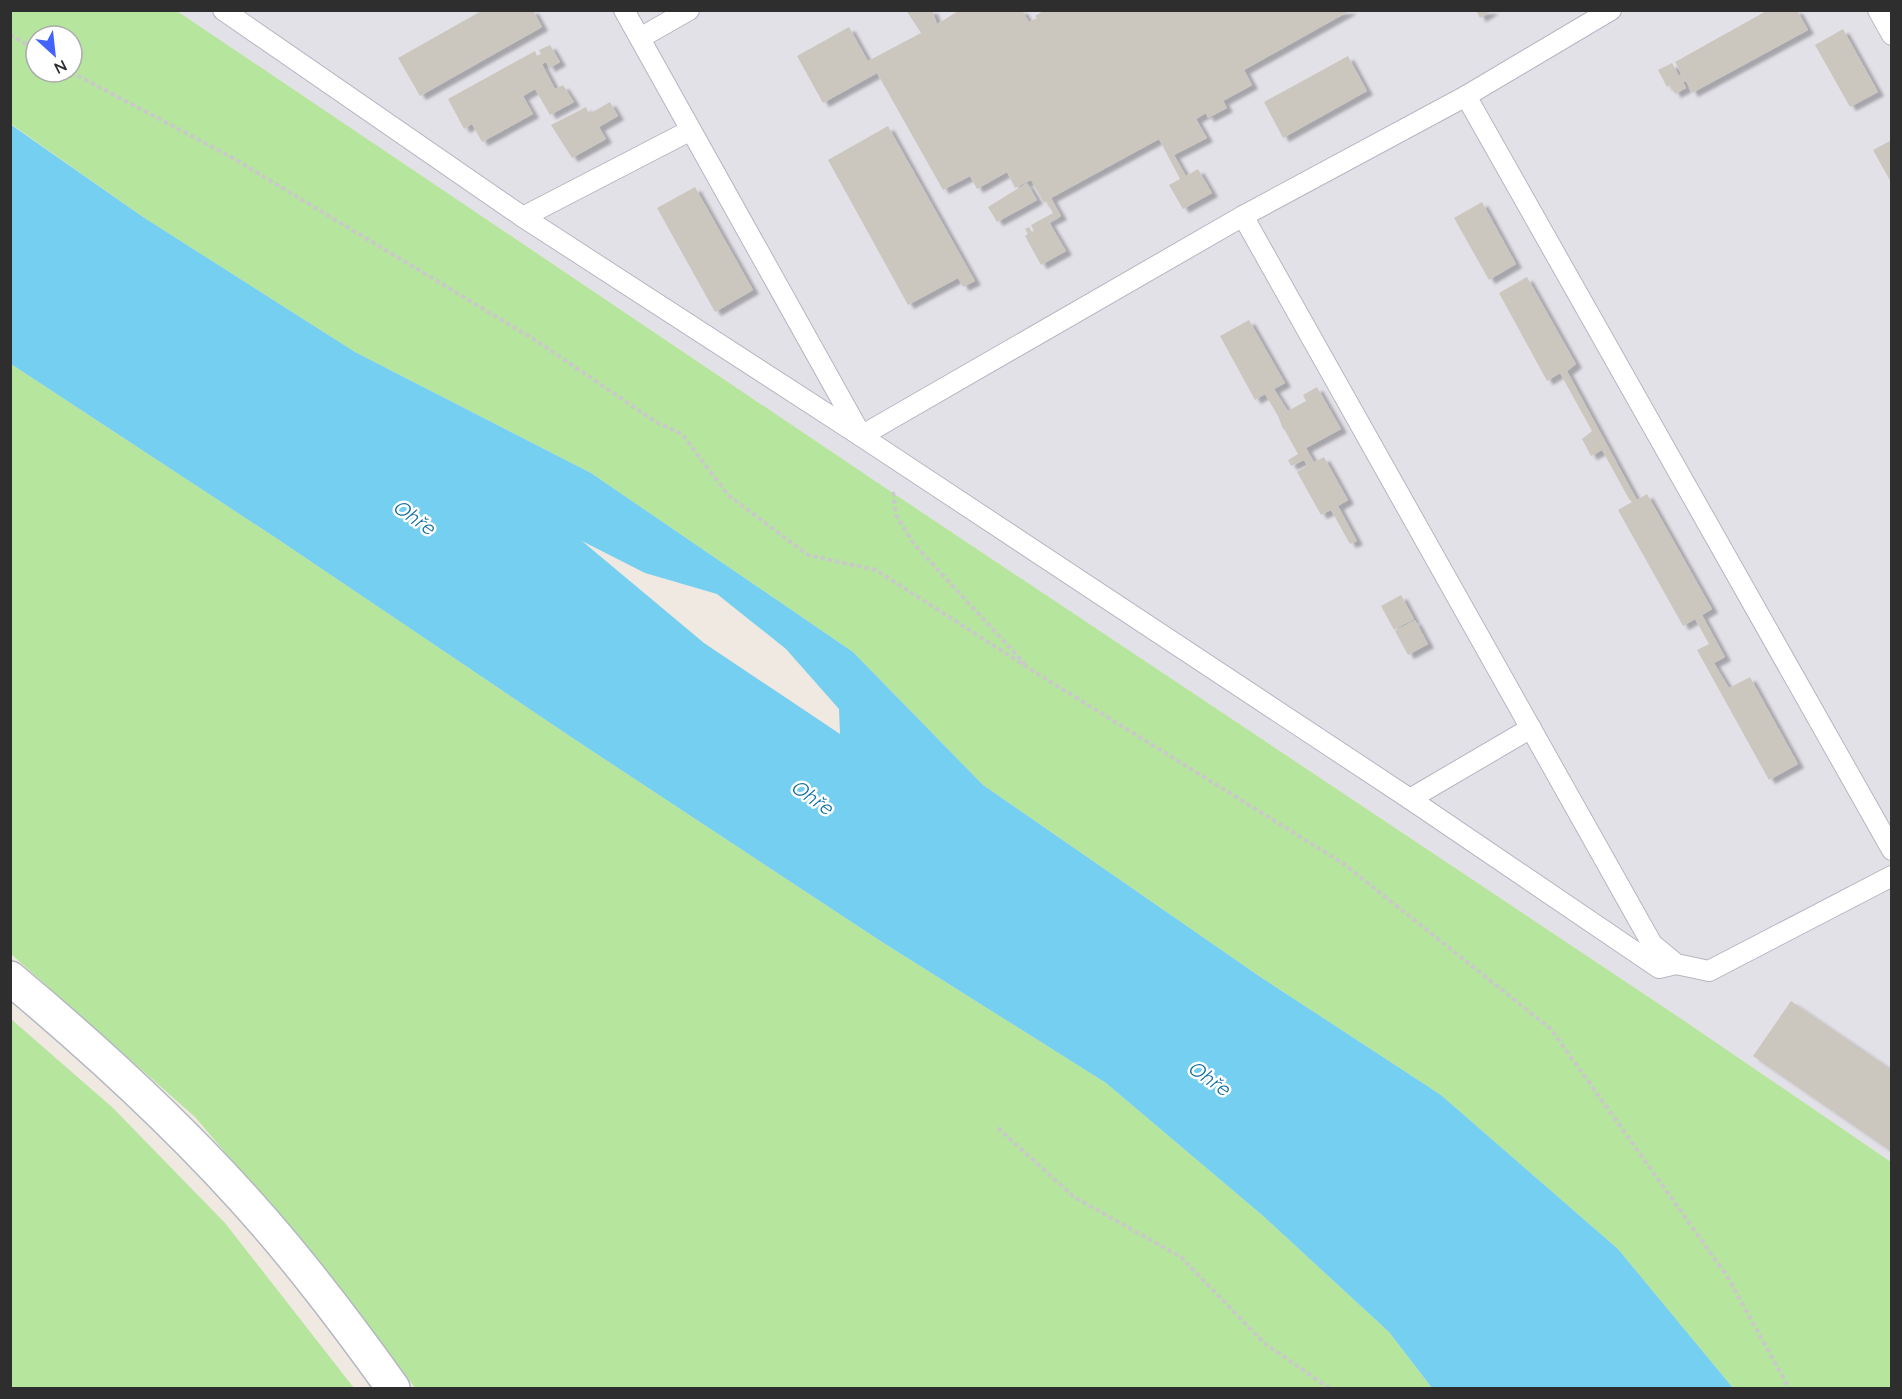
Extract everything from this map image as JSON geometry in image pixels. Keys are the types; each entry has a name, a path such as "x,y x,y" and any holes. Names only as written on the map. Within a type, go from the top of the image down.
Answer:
{"street":[{"path":"10,978 74,1031 148,1099 207,1160 273,1232 320,1290 393,1389"}],"lane":[{"path":"223,10 523,217 902,463 1410,799 1659,968 1676,963"},
{"path":"624,10 861,436"},
{"path":"640,38 689,10"},
{"path":"861,436 1243,216 1466,96 1611,10"},
{"path":"1878,10 1892,35"},
{"path":"1466,96 1892,850"},
{"path":"523,217 692,130"},
{"path":"1243,216 1652,944 1676,963 1710,971 1892,876"},
{"path":"1410,799 1531,728"}],"path":[{"path":"10,34 24,43"},
{"path":"84,79 231,157 535,340 656,422 682,434 728,495 808,555 876,570 1030,669 1344,864 1551,1029 1727,1276 1788,1389"},
{"path":"902,463 893,493 896,514 914,544 1030,669"},
{"path":"998,1128 1074,1197 1181,1257 1264,1343 1329,1389"}],"shaded area":[{"path":"177,11 1891,11 1891,1162 1683,1020 905,501"}],"green space":[{"path":"11,11 177,11 884,487 1683,1020 1891,1162 1891,1388 1733,1388 1618,1249 1441,1095 1259,976 983,785 853,652 591,473 355,352 143,217 11,124"},
{"path":"11,364 882,942 1106,1083 1262,1215 1389,1332 1432,1388 415,1388 341,1289 195,1117 11,954"},
{"path":"11,1019 113,1108 225,1223 354,1388 11,1388"}],"water":[{"name":"Ohře","path":"10,124 143,217 355,352 591,473 853,652 983,785 1259,976 1441,1095 1618,1249 1733,1388 1432,1388 1389,1332 1262,1215 1106,1083 882,942 11,364","holes":["582,541 645,573 717,594 786,649 839,709 840,734 704,643"]}],"building":[{"path":"483,10 533,10 542,27 420,96 398,58"},
{"path":"906,10 932,10 937,24 960,10 1022,10 1029,22 1045,10 1351,10 1244,70 1252,85 1223,101 1227,108 1208,118 1206,113 1196,119 1207,138 1174,155 1186,176 1198,169 1212,193 1183,209 1169,185 1180,179 1159,139 1051,198 1061,216 1049,222 1066,251 1041,265 1025,236 1028,234 1025,229 1029,227 1032,232 1034,231 1031,225 1053,213 1046,201 1044,203 1031,180 1015,188 1007,172 977,189 970,176 943,190 877,73 823,103 797,56 849,27 868,61 921,33"},
{"path":"1476,10 1493,10 1480,18"},
{"path":"1768,10 1797,10 1808,30 1692,93 1686,81 1683,82 1686,88 1675,94 1670,85 1667,87 1658,70 1672,63 1679,76 1682,74 1675,62"},
{"path":"1843,29 1878,92 1850,107 1815,45"},
{"path":"550,45 560,62 549,68 546,62 542,64 555,89 563,85 574,102 550,115 535,89 523,96 533,114 482,142 472,124 464,129 448,99 535,51 537,56 541,54 539,50"},
{"path":"1348,56 1367,91 1283,138 1264,102"},
{"path":"610,102 618,116 599,127 606,139 572,158 551,125 586,107 589,114"},
{"path":"888,126 975,281 963,287 958,278 908,305 828,160"},
{"path":"1892,140 1892,184 1873,150"},
{"path":"1027,183 1037,200 997,222 988,207"},
{"path":"695,187 753,290 715,312 657,208"},
{"path":"1482,202 1516,264 1489,280 1454,218"},
{"path":"1527,277 1576,364 1567,371 1637,500 1647,494 1712,609 1702,615 1725,657 1714,663 1729,688 1750,677 1798,764 1769,780 1697,650 1709,644 1695,619 1683,626 1618,510 1632,502 1602,450 1591,456 1582,439 1592,431 1560,373 1547,381 1499,293"},
{"path":"1249,320 1285,383 1274,389 1288,411 1306,401 1303,395 1317,387 1341,429 1306,448 1314,462 1324,457 1348,500 1338,506 1357,541 1350,544 1331,510 1321,515 1297,472 1307,466 1304,460 1291,466 1288,460 1298,454 1278,416 1265,394 1255,400 1220,336"},
{"path":"1401,595 1414,619 1394,630 1381,606"},
{"path":"1415,620 1428,644 1408,655 1395,631"},
{"path":"1791,1001 1892,1070 1892,1152 1753,1056"}]}
